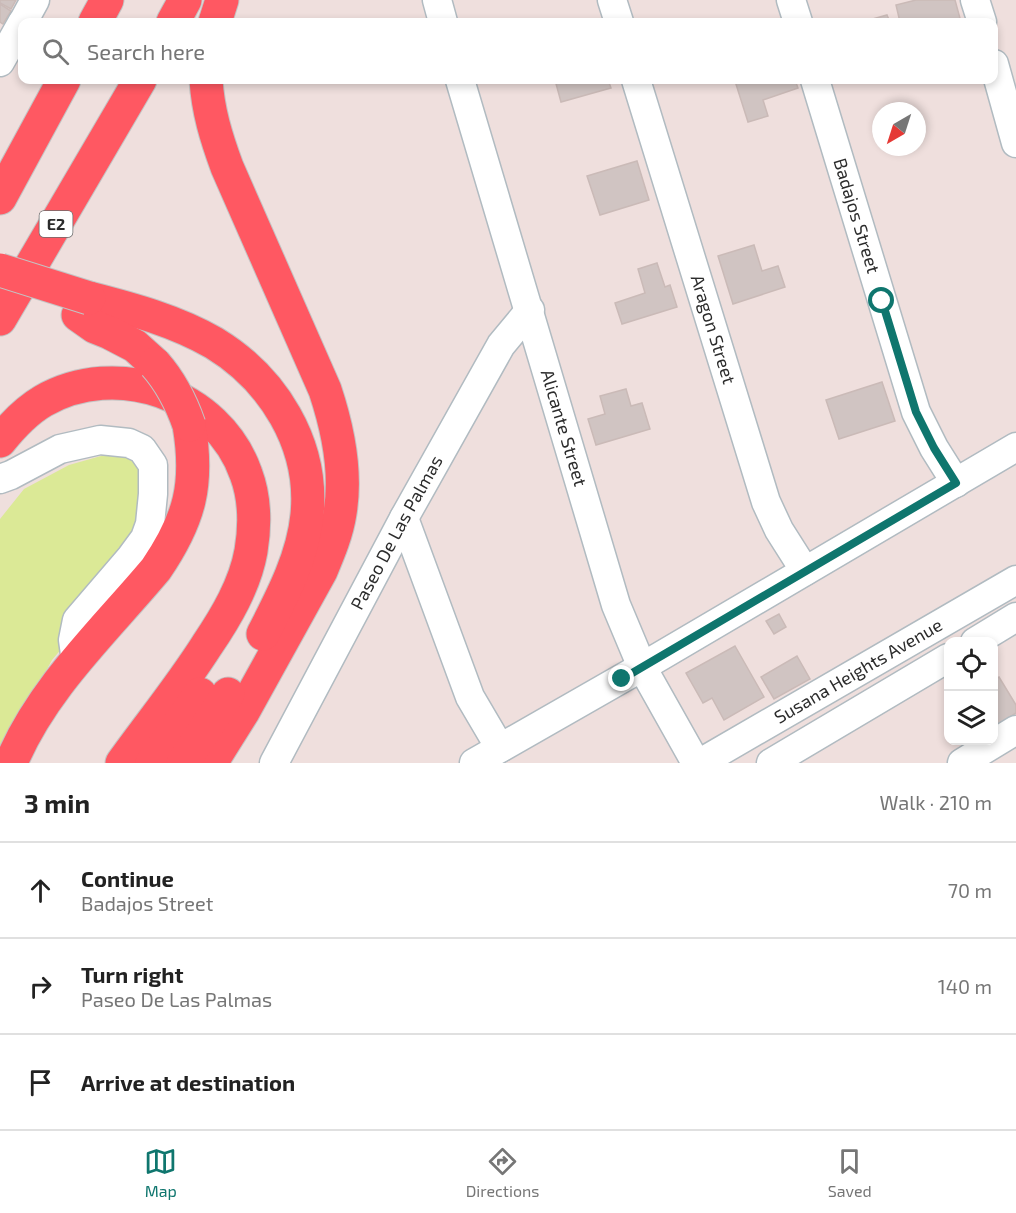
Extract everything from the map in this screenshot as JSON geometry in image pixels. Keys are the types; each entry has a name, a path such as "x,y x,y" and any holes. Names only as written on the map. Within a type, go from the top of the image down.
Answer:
{"highway":[{"path":"97,18 107,0"},
{"path":"175,18 185,0"},
{"path":"216,18 222,0"},
{"path":"0,198 62,84"},
{"name":"E2","path":"1,312 138,84"},
{"path":"206,84 214,134 325,390 336,429 342,492 340,513 329,552 321,570 243,712 211,763"},
{"path":"0,174 33,137"},
{"path":"0,270 100,314 193,348 227,371 250,395 267,417 281,444 290,490 284,541 273,573 229,651 152,763"},
{"path":"1,312 84,306 136,310 179,326 213,343 255,374 280,406 289,422 301,454 306,478 307,514 299,555 276,609 249,660 183,763"},
{"path":"11,763 41,708 76,661 156,569 180,529 192,486 194,468 189,425 168,378 135,346 95,327 84,306"},
{"path":"0,441 25,414 42,401 77,387 124,382 160,390 199,411 221,431 231,444 247,475 254,513 251,551 242,581 222,623 191,671 122,763"}],"street":[{"path":"26,18 35,0"},
{"path":"436,0 442,18"},
{"path":"612,0 618,18"},
{"path":"791,0 797,18"},
{"path":"975,0 981,18"},
{"path":"0,62 18,31"},
{"path":"998,81 1016,143"},
{"name":"Alicante Street","path":"461,84 616,605 642,667 698,763"},
{"name":"Aragon Street","path":"637,84 766,502 779,530 805,571"},
{"name":"Badajos Street","path":"816,84 916,412 934,448 956,483"},
{"name":"Paseo De Las Palmas","path":"274,763 404,518 501,345 530,310"},
{"path":"0,479 60,449 100,440 129,443 142,448 153,465 150,524 145,538 77,620 73,640 76,661"},
{"path":"474,763 1016,447"},
{"path":"404,518 470,697 500,748"},
{"name":"Susana Heights Avenue","path":"698,763 1016,580"},
{"path":"983,637 1016,617"},
{"name":"Susana Heights Avenue","path":"771,763 944,660"},
{"path":"962,763 1016,730"}],"green space":[{"path":"108,454 137,460 156,483 144,551 52,660 0,754 0,519 24,489 69,465"}],"building":[{"path":"0,0 16,0 11,9 0,3"},
{"path":"916,0 955,0 960,18 899,18 896,5"},
{"path":"0,4 11,11 3,24 0,22"},
{"path":"556,84 610,84 611,88 561,102"},
{"path":"736,84 796,84 798,88 763,100 768,116 748,122"},
{"path":"637,161 649,200 600,215 587,176"},
{"path":"754,245 762,271 778,266 785,287 733,304 718,256"},
{"path":"657,263 665,287 670,285 677,307 622,324 615,303 645,293 638,269"},
{"path":"882,382 895,421 839,439 826,400"},
{"path":"626,389 631,406 642,403 650,429 596,445 588,419 605,414 600,396"},
{"path":"779,614 786,627 774,634 766,621"},
{"path":"735,646 764,697 724,720 712,698 703,703 686,673"},
{"path":"797,656 810,679 774,699 761,677"},
{"path":"998,678 1016,705 1016,713 998,724 998,691"}],"route":[{"path":"622,679 956,483 934,448 916,412 882,301"}]}
